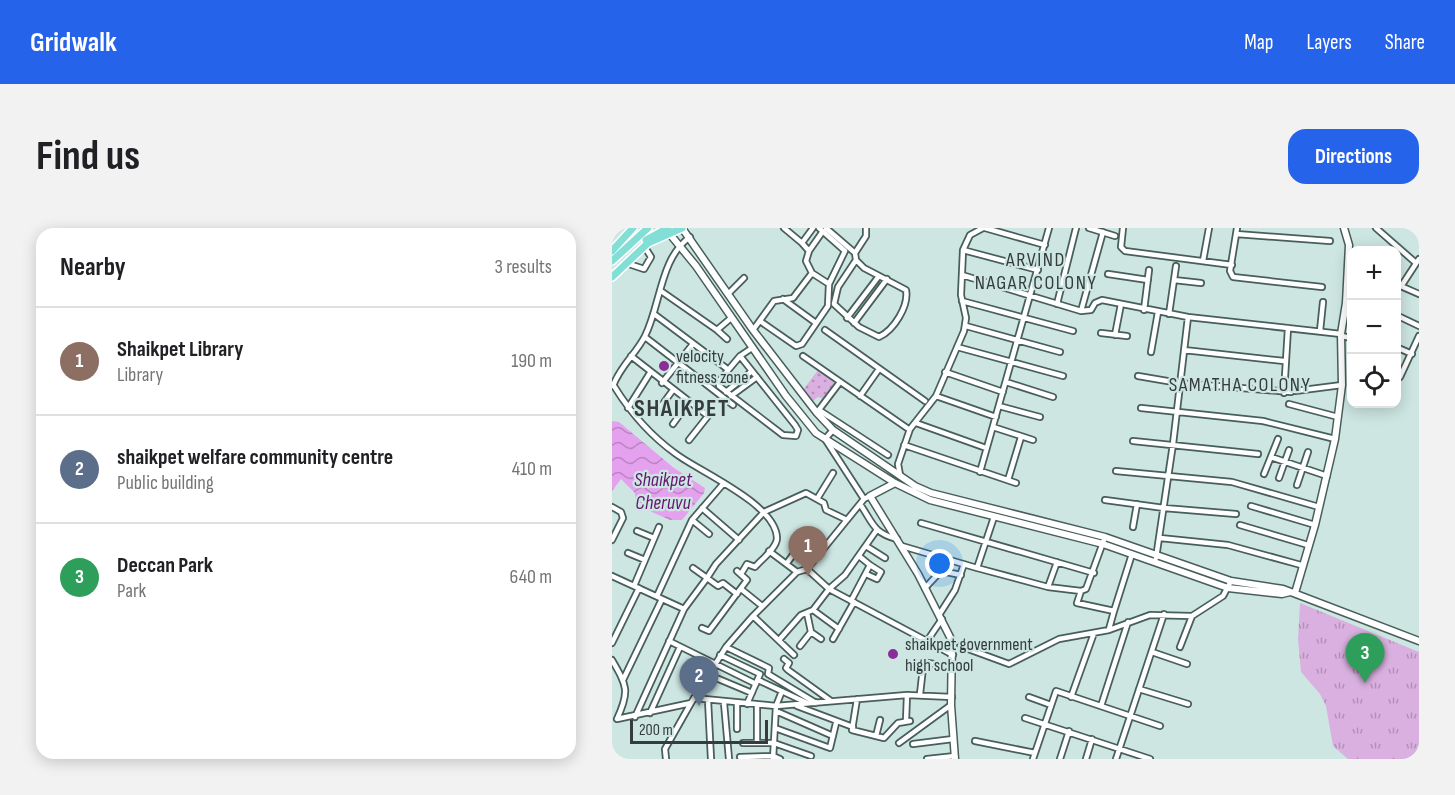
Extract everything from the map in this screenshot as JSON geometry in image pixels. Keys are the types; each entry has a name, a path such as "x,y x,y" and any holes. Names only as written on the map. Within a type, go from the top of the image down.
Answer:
{"main road":[{"path":"612,261 648,228"},
{"path":"612,272 641,243 669,230 682,228"},
{"path":"612,251 631,229"},
{"path":"612,277 644,246 669,230"}],"street":[{"path":"682,228 755,332 833,430 931,493 1104,541 1229,585 1293,592 1419,641"},
{"path":"784,228 809,251"},
{"path":"802,243 813,228"},
{"path":"855,260 879,276 900,285 907,293 905,303 890,329 883,336 875,337 847,318 835,306 834,299 866,236 866,228"},
{"path":"666,759 665,749 726,647 762,606 797,572 807,569 867,497 895,483 900,475 898,464 910,429 936,396 966,326 962,301 963,250 970,235 984,228 1045,245"},
{"path":"980,472 1050,228"},
{"path":"1057,304 1076,228"},
{"path":"1089,228 1115,236"},
{"path":"1123,228 1121,247 1125,251 1232,265"},
{"path":"1203,261 1209,228"},
{"path":"1344,228 1349,246"},
{"path":"1376,228 1417,261 1401,281"},
{"path":"823,229 855,254"},
{"path":"823,229 809,251 807,265 812,273 829,284"},
{"path":"762,323 796,346 802,344 828,306 829,284 845,251 823,229"},
{"path":"669,230 752,348 798,430 796,436 783,435 719,386 718,381 740,356 752,348"},
{"path":"1322,287 1236,278 1230,273 1237,231 1330,242"},
{"path":"1081,311 1103,232"},
{"path":"690,237 680,244 671,259 645,337 618,372 613,387 628,408 676,454 724,483 764,512 777,537"},
{"path":"626,262 644,269 651,257 644,246"},
{"path":"963,250 1038,270"},
{"path":"1169,314 1176,266"},
{"path":"1144,310 1149,270"},
{"path":"755,332 774,301 798,294 812,273"},
{"path":"1108,274 1148,280"},
{"path":"962,275 1081,311 1091,310 1099,301 1169,314 1320,331 1347,337"},
{"path":"847,318 879,276"},
{"path":"729,293 744,278"},
{"path":"854,323 886,279"},
{"path":"1174,280 1201,283"},
{"path":"1401,285 1419,294"},
{"path":"661,291 727,339"},
{"path":"783,300 816,323"},
{"path":"962,301 1072,331"},
{"path":"1320,331 1323,302"},
{"path":"1115,335 1121,304"},
{"path":"1293,592 1315,525 1335,439 1342,385 1341,335 1347,311"},
{"path":"1151,352 1158,312"},
{"path":"654,314 726,368"},
{"path":"1156,558 1169,476 1188,316"},
{"path":"1401,317 1419,326"},
{"path":"717,330 731,318"},
{"path":"966,326 1060,352"},
{"path":"1284,393 1286,364 1284,361 1288,328"},
{"path":"825,330 925,401"},
{"path":"1101,333 1127,336"},
{"path":"1401,375 1419,336"},
{"path":"645,337 733,405"},
{"path":"662,383 693,344"},
{"path":"957,347 1063,376"},
{"path":"1401,349 1412,354"},
{"path":"1184,350 1284,361"},
{"path":"630,356 662,383 708,416 689,440"},
{"path":"740,356 757,377 816,433 895,483 930,500 994,517 1104,541 1132,554 1156,558"},
{"path":"803,356 907,428"},
{"path":"860,396 879,369"},
{"path":"726,392 752,371"},
{"path":"945,372 1003,392"},
{"path":"628,408 650,373"},
{"path":"1138,376 1179,383 1284,393 1342,385"},
{"path":"731,396 757,377"},
{"path":"819,411 840,382"},
{"path":"1006,382 1053,397"},
{"path":"659,409 673,390"},
{"path":"936,396 996,417"},
{"path":"672,424 689,402"},
{"path":"1289,404 1338,417"},
{"path":"999,406 1040,417"},
{"path":"1141,408 1263,421 1335,439"},
{"path":"819,411 888,455"},
{"path":"916,423 986,448"},
{"path":"993,427 1033,440"},
{"path":"825,439 833,430"},
{"path":"1008,480 1022,436"},
{"path":"1264,474 1278,438"},
{"path":"825,439 902,546 952,641 951,705 955,758 927,759"},
{"path":"1133,441 1258,454"},
{"path":"904,445 1016,483"},
{"path":"1279,478 1289,450"},
{"path":"1297,485 1308,452"},
{"path":"1271,457 1327,476"},
{"path":"1116,471 1232,482 1319,507"},
{"path":"817,499 833,473"},
{"path":"623,680 692,520 724,483"},
{"path":"635,717 684,609 706,578 764,512 806,493 824,504 826,510 847,520"},
{"path":"1105,500 1236,514"},
{"path":"860,504 876,531 881,535 897,539"},
{"path":"1133,527 1137,504"},
{"path":"1251,506 1315,525"},
{"path":"612,507 621,512 623,518 612,540"},
{"path":"702,508 739,540"},
{"path":"977,568 994,517"},
{"path":"692,520 709,534"},
{"path":"921,523 1094,573"},
{"path":"1240,525 1308,545"},
{"path":"612,643 637,587 659,527"},
{"path":"637,531 654,538"},
{"path":"779,640 801,615 813,610 829,589 845,575 876,531"},
{"path":"702,628 709,631 739,591 747,579 739,573 747,564 754,568 769,551 777,537 783,535"},
{"path":"1160,538 1228,545 1301,565"},
{"path":"787,563 804,540 810,542"},
{"path":"902,546 1048,587 1081,591 1086,589 1094,573 1104,541"},
{"path":"866,546 885,558"},
{"path":"769,551 797,572"},
{"path":"833,639 866,574 874,551"},
{"path":"628,553 645,560"},
{"path":"1109,630 1132,554"},
{"path":"859,556 881,572 877,579 866,574"},
{"path":"1048,587 1057,562"},
{"path":"927,641 961,575 964,564"},
{"path":"693,568 718,586 723,582 762,606"},
{"path":"807,569 829,589 953,655"},
{"path":"925,588 941,571 961,575"},
{"path":"613,578 684,609"},
{"path":"1180,647 1192,616 1223,596 1229,585"},
{"path":"1081,591 1077,603 1114,611"},
{"path":"813,610 838,629"},
{"path":"807,613 811,632 821,639"},
{"path":"1116,759 1164,614"},
{"path":"960,646 1009,664 1059,639 1109,630 1150,615 1192,616"},
{"path":"753,616 794,655"},
{"path":"1101,706 1128,622"},
{"path":"800,646 811,632"},
{"path":"1071,697 1094,633"},
{"path":"669,641 714,664 808,704"},
{"path":"650,713 680,647"},
{"path":"726,647 769,668 768,674 818,704"},
{"path":"1152,652 1187,664"},
{"path":"720,655 760,674 747,704"},
{"path":"784,659 789,663 786,668 788,670 831,701"},
{"path":"612,660 623,680 626,695 614,719"},
{"path":"922,662 953,667"},
{"path":"920,694 923,668"},
{"path":"709,675 752,693"},
{"path":"1140,689 1188,704"},
{"path":"773,758 776,709 782,691"},
{"path":"975,741 1034,756 1056,691 1160,726"},
{"path":"776,709 831,701 920,694 952,697"},
{"path":"857,699 852,730 884,738 898,723 908,721 907,695"},
{"path":"1029,698 1051,705"},
{"path":"614,719 635,717 693,701 708,700 776,709 833,736"},
{"path":"708,700 711,759"},
{"path":"724,703 729,759"},
{"path":"737,703 738,729"},
{"path":"757,705 757,743"},
{"path":"794,705 836,723 853,727"},
{"path":"899,743 951,705"},
{"path":"1025,718 1150,759"},
{"path":"876,736 880,720"},
{"path":"775,728 830,748 836,723"},
{"path":"1060,759 1069,731"},
{"path":"913,744 953,739"},
{"path":"1086,759 1092,739"},
{"path":"743,743 774,743 811,756"},
{"path":"740,757 780,759"}],"green space":[{"path":"818,370 835,382 824,399 818,397 813,401 803,390"},
{"path":"1300,603 1419,652 1419,759 1348,759 1333,746 1326,706 1320,694 1301,672 1298,639"}],"water":[{"name":"Shaikpet Cheruvu","path":"612,421 619,422 674,468 705,488 704,493 682,520 670,520 636,505 635,493 621,479 612,491"}],"place":[{"name":"velocity fitness zone","path":"664,366"},
{"name":"Shaikpet Library","path":"808,576"},
{"name":"shaikpet government high school","path":"893,654"},
{"name":"Deccan Park","path":"1365,683"},
{"name":"shaikpet welfare community centre","path":"699,706"}],"district":[{"name":"ARVIND NAGAR COLONY","path":"1036,270"},
{"name":"SAMATHA COLONY","path":"1240,384"},
{"name":"SHAIKPET","path":"682,408"}]}
